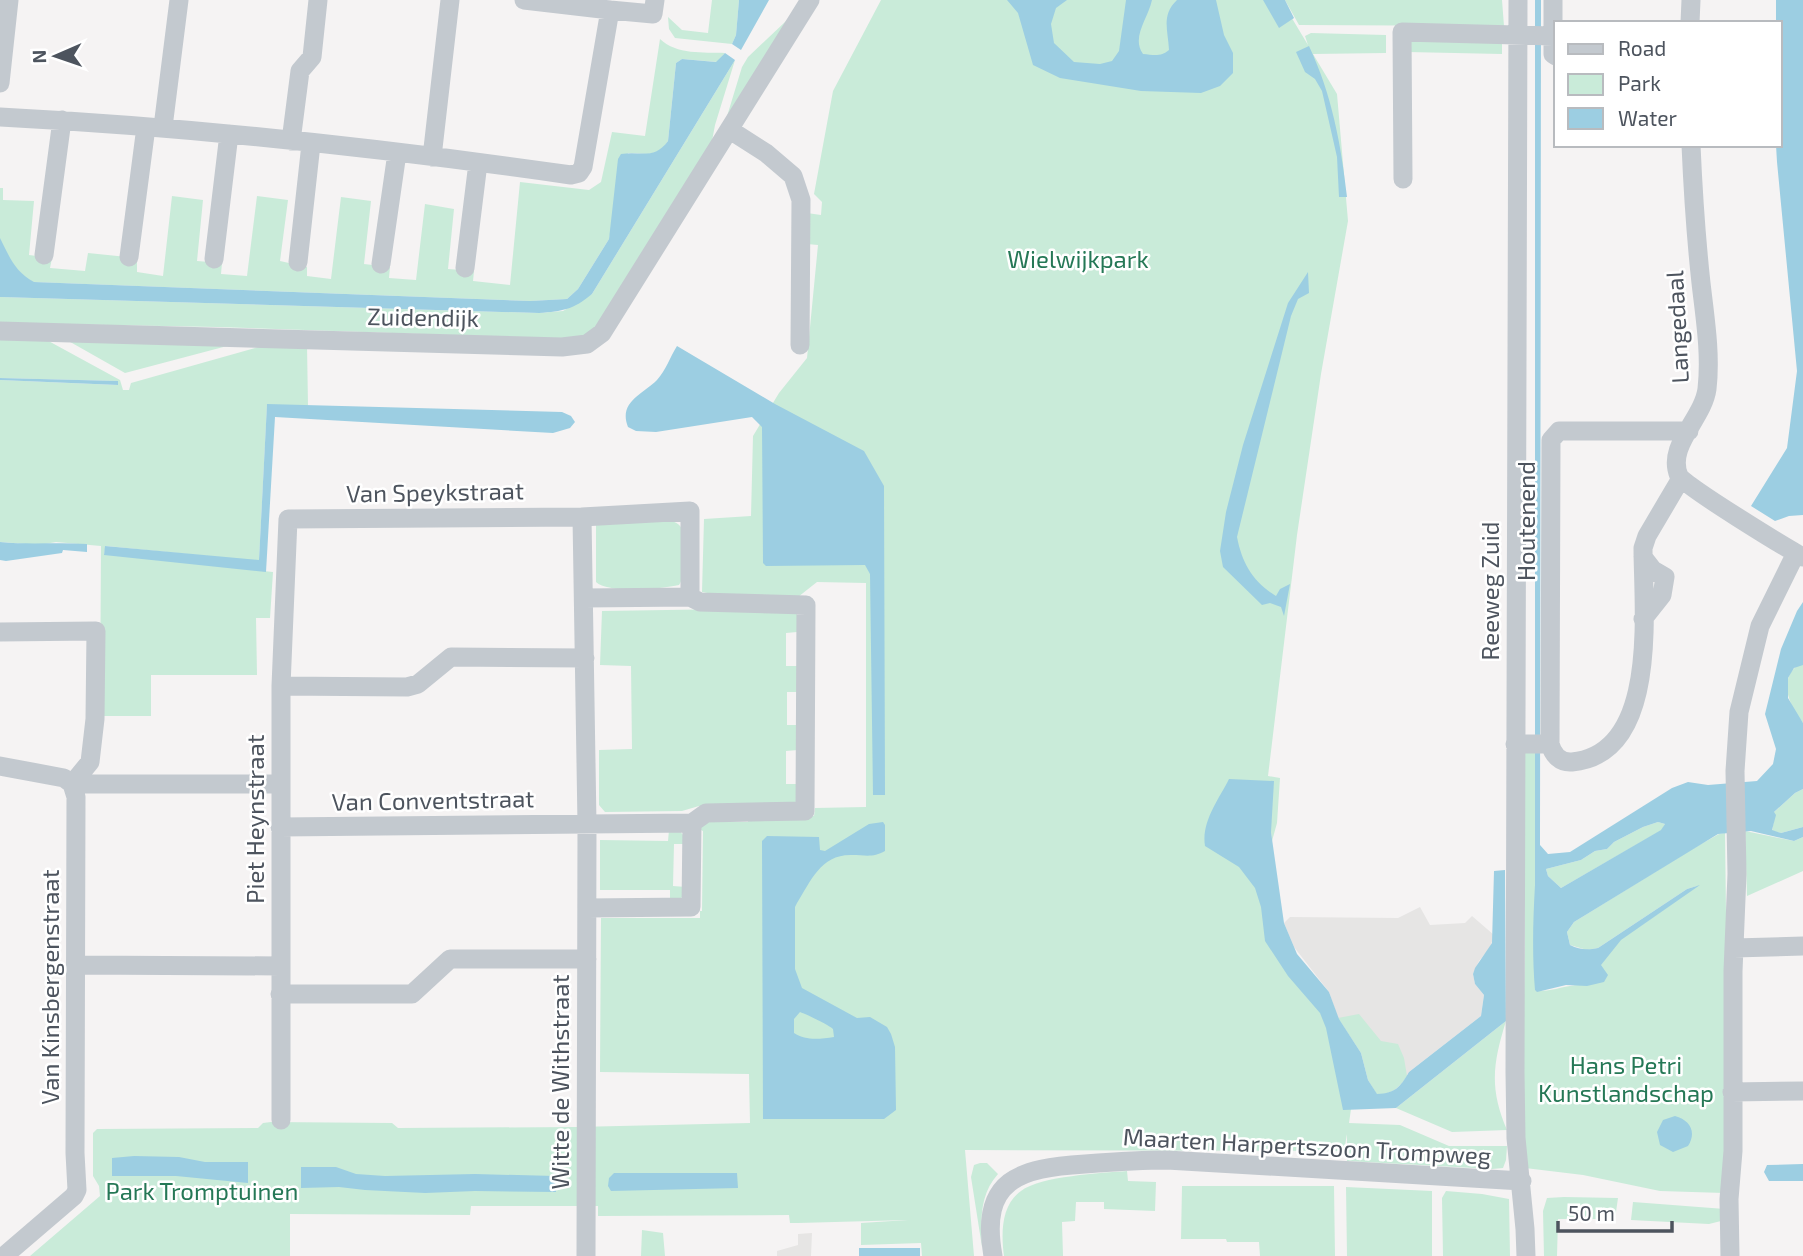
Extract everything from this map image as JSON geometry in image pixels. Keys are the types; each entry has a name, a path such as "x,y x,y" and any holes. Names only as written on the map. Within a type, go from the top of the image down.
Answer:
{"street":[{"path":"0,83 9,0"},
{"path":"130,257 179,0"},
{"path":"291,141 300,71 312,57 318,0"},
{"path":"432,157 450,0"},
{"path":"524,0 581,4 653,14 655,0"},
{"name":"Zuidendijk","path":"0,331 552,347 587,344 602,333 810,0"},
{"name":"Reeweg Zuid","path":"1518,0 1536,35 1515,1085 1516,1138 1526,1256"},
{"path":"1536,35 1553,0"},
{"path":"1690,21 1691,0"},
{"path":"0,117 229,134 571,175 579,173 583,167 610,10"},
{"path":"1403,179 1402,32 1536,35 1554,55"},
{"path":"44,255 61,120"},
{"path":"730,130 766,153 793,176 802,200 800,345"},
{"path":"214,259 229,134"},
{"path":"298,262 312,144"},
{"name":"Langedaal","path":"1680,480 1676,459 1678,450 1701,408 1707,393 1708,376 1708,349 1693,207 1691,147"},
{"path":"381,264 397,153"},
{"path":"465,268 478,163"},
{"name":"Houtenend","path":"1550,744 1551,440 1559,431 1689,431"},
{"path":"1521,744 1550,744 1559,760 1569,762 1591,757 1622,733 1632,714 1640,685 1643,548 1647,536 1680,480 1799,555 1760,626 1739,712 1735,771 1737,847 1730,1256"},
{"path":"582,517 690,511 690,597"},
{"name":"Van Speykstraat","path":"288,519 582,517"},
{"name":"Witte de Withstraat","path":"582,517 587,824 586,1256"},
{"name":"Piet Heynstraat","path":"281,1120 281,686 288,519"},
{"path":"584,598 690,597 700,602 806,605 805,811 706,813 692,822 587,824"},
{"path":"0,632 96,631 95,719 90,762 72,784"},
{"path":"281,686 407,687 418,684 451,657 585,658"},
{"path":"0,766 64,778 72,784 281,784"},
{"name":"Van Kinsbergenstraat","path":"4,1256 59,1211 77,1190 76,797 72,784"},
{"path":"587,908 691,907 692,822"},
{"name":"Van Conventstraat","path":"280,827 587,824"},
{"path":"1734,948 1803,946"},
{"path":"280,994 412,994 450,959 587,959"},
{"path":"76,965 281,965"},
{"path":"1732,1093 1803,1091"},
{"name":"Maarten Harpertszoon Trompweg","path":"993,1256 990,1226 992,1210 1010,1181 1033,1170 1138,1160 1243,1163 1521,1181"}],"shaded area":[{"path":"1420,907 1430,925 1465,923 1472,916 1494,935 1490,948 1473,974 1475,984 1484,995 1481,1016 1409,1072 1401,1084 1338,1018 1329,992 1294,947 1284,923 1290,917 1398,918"},
{"path":"812,1233 811,1256 777,1256 777,1251 798,1245 798,1234"}],"green space":[{"path":"712,0 739,0 736,35 732,44 675,38 669,29 668,17 682,30 708,33"},
{"name":"Wielwijkpark","path":"881,0 1281,0 1308,45 1305,36 1311,33 1386,35 1386,53 1313,54 1337,94 1348,221 1321,374 1297,535 1268,776 1280,778 1277,823 1272,841 1271,832 1255,884 1355,1081 1349,1123 1400,1125 1449,1146 1507,1146 1503,1168 1347,1161 1347,1134 1344,1151 965,1150 974,1256 922,1256 921,1243 861,1245 861,1223 908,1220 790,1223 789,1215 598,1216 598,1206 471,1206 470,1215 290,1214 290,1256 30,1256 100,1196 99,1186 93,1176 93,1133 97,1129 258,1128 263,1123 271,1122 392,1123 398,1128 750,1123 749,1074 600,1072 601,918 700,918 703,831 699,829 702,821 748,822 748,816 814,816 815,808 866,807 866,583 817,582 798,597 744,600 702,592 704,519 751,516 753,436 779,393 807,358 818,245 807,244 807,213 821,215 822,202 814,194 833,91"},
{"path":"1285,0 1502,0 1504,26 1299,25"},
{"path":"803,5 721,136 742,67 748,57"},
{"path":"1407,35 1502,38 1502,54 1407,52"},
{"path":"660,39 682,50 725,53 717,62 682,59 676,63 668,141 661,151 648,154 628,153 609,239 578,289 567,299 530,301 33,282 13,264 0,239 0,188 3,188 3,200 34,201 29,255 52,258 50,268 85,271 88,253 137,258 137,272 163,276 172,196 203,200 197,261 222,263 221,274 247,276 257,196 288,200 280,261 307,267 307,276 331,279 341,197 371,201 364,264 390,267 389,278 416,280 425,204 454,209 448,269 474,271 473,281 510,285 520,182 589,190 601,182 612,132 645,136"},
{"path":"735,60 715,125 709,157 594,334 573,339 0,323 0,297 539,313 563,311 592,294"},
{"path":"0,338 43,338 120,380 123,390 129,390 131,383 266,345 307,345 308,406 267,405 259,561 106,546 104,554 273,572 270,618 256,618 257,675 151,675 151,716 100,716 101,546 56,542 39,545 0,542 0,380 117,385 117,381 0,378"},
{"path":"65,339 246,341 125,373"},
{"path":"663,519 678,524 684,534 685,566 679,585 623,589 602,586 596,582 596,522"},
{"path":"797,608 797,632 786,633 786,666 797,666 798,692 787,692 787,725 798,725 798,750 786,751 786,784 798,784 798,800 793,804 699,806 682,811 605,812 599,805 599,750 632,749 631,666 600,665 602,611"},
{"path":"1798,665 1803,665 1803,723 1790,701 1787,686 1788,678"},
{"name":"Hans Petri Kunstlandschap","path":"1525,752 1535,752 1535,990 1580,985 1621,936 1639,927 1697,886 1687,889 1598,948 1587,950 1570,945 1567,932 1574,922 1694,848 1725,833 1729,1154 1724,1193 1660,1191 1583,1175 1525,1168 1521,1142"},
{"path":"1803,789 1803,827 1781,833 1772,831 1775,815 1773,813"},
{"path":"1658,822 1665,824 1662,830 1561,888 1548,876 1546,869 1581,860 1595,851 1607,849 1614,842 1643,827"},
{"path":"669,830 679,830 686,844 674,844 673,886 686,887 685,894 680,899 670,900 670,890 600,890 600,840 668,841"},
{"path":"1745,831 1794,841 1803,837 1803,871 1747,896"},
{"path":"1359,1014 1381,1041 1398,1044 1404,1058 1407,1076 1391,1092 1377,1095 1368,1080 1361,1053 1338,1018"},
{"path":"1506,1021 1498,1050 1495,1088 1507,1130 1452,1132 1396,1108"},
{"path":"987,1163 998,1174 984,1199 982,1247 971,1177 974,1165"},
{"path":"1127,1171 1128,1181 1156,1182 1155,1211 1104,1209 1104,1202 1076,1202 1075,1221 1062,1222 1063,1256 1004,1256 1003,1229 1006,1212 1014,1197 1021,1191 1056,1179"},
{"path":"1182,1186 1334,1186 1335,1256 1260,1256 1259,1242 1181,1239"},
{"path":"1346,1187 1432,1191 1432,1256 1347,1256"},
{"path":"1446,1191 1509,1199 1510,1256 1443,1256 1442,1198"},
{"path":"1547,1198 1618,1198 1615,1219 1558,1219 1557,1256 1544,1256 1543,1211"},
{"path":"1633,1202 1725,1209 1725,1220 1709,1224 1631,1220"},
{"path":"642,1230 663,1233 665,1256 641,1256"}],"water":[{"path":"739,0 769,0 741,50 732,44 736,35"},
{"path":"1007,0 1067,0 1056,8 1051,24 1054,43 1074,62 1100,64 1112,61 1119,51 1126,0 1152,0 1139,41 1143,54 1154,55 1169,50 1167,17 1177,0 1216,0 1224,35 1233,53 1233,73 1220,86 1201,93 1141,91 1060,78 1033,65 1018,13"},
{"path":"1263,0 1285,0 1294,18 1279,28"},
{"path":"1535,0 1541,0 1540,845 1548,854 1570,852 1672,788 1688,782 1708,785 1757,781 1773,764 1776,749 1765,714 1781,649 1803,602 1803,665 1794,668 1788,678 1788,698 1803,723 1803,789 1774,812 1776,815 1772,830 1781,833 1803,827 1803,837 1794,841 1751,831 1718,834 1574,922 1567,932 1570,945 1584,949 1598,948 1687,889 1700,885 1621,940 1601,965 1608,975 1604,982 1587,986 1566,985 1537,992 1535,990","holes":["1658,822 1665,824 1661,830 1561,888 1548,876 1546,869 1581,860 1595,851 1607,849 1614,842 1643,827"]},
{"path":"1776,0 1803,0 1803,515 1775,521 1751,506 1787,448 1797,371 1777,162 1776,147 1782,147 1782,21 1776,21"},
{"path":"1309,46 1324,83 1334,120 1347,197 1339,197 1337,157 1322,91 1315,79 1305,72 1296,52"},
{"path":"725,53 735,60 592,294 567,309 539,313 0,297 0,238 17,268 34,282 530,301 567,299 578,289 609,239 618,159 621,154 653,153 668,141 676,63 682,59 716,62"},
{"path":"1308,272 1309,293 1298,299 1291,316 1237,537 1245,563 1261,585 1276,596 1280,589 1290,584 1284,616 1281,607 1270,603 1262,605 1223,567 1220,551 1226,512 1243,445 1288,303"},
{"path":"677,346 775,404 864,451 884,486 885,795 873,795 870,574 865,565 766,566 763,563 762,427 752,417 656,432 636,431 628,427 626,411 629,405 657,380"},
{"path":"0,380 118,381 118,385"},
{"path":"267,404 562,412 571,416 575,422 570,428 553,433 275,417 266,572 104,555 105,546 259,560"},
{"path":"0,542 87,544 87,552 63,550 62,553 6,561 0,560"},
{"path":"1229,779 1274,781 1271,832 1284,923 1297,954 1329,992 1339,1019 1361,1053 1368,1080 1377,1094 1397,1088 1409,1072 1481,1016 1484,995 1475,984 1473,974 1492,943 1494,871 1505,870 1506,1021 1396,1108 1343,1110 1326,1028 1320,1013 1288,976 1265,941 1261,907 1255,888 1239,867 1205,846 1208,820"},
{"path":"883,822 885,825 885,851 873,855 841,856 832,859 818,870 797,903 795,969 802,988 857,1018 870,1017 887,1027 895,1047 896,1110 884,1119 763,1119 762,841 767,836 819,837 820,850 825,851 869,824","holes":["800,1012 831,1027 834,1037 818,1039 794,1033 794,1019"]},
{"path":"1675,1116 1688,1124 1692,1136 1688,1146 1673,1152 1660,1145 1657,1132 1663,1120"},
{"path":"179,1157 205,1162 248,1162 248,1183 176,1176 112,1176 112,1158"},
{"path":"1803,1164 1803,1181 1769,1181 1764,1172 1767,1165"},
{"path":"301,1167 336,1167 356,1174 385,1176 555,1176 556,1192 425,1193 339,1187 301,1188"},
{"path":"614,1173 737,1173 738,1188 611,1191 608,1186 609,1178"},
{"path":"859,1248 920,1248 920,1256 859,1256"}],"park label":[{"name":"Park Tromptuinen","path":"202,1192"}]}
